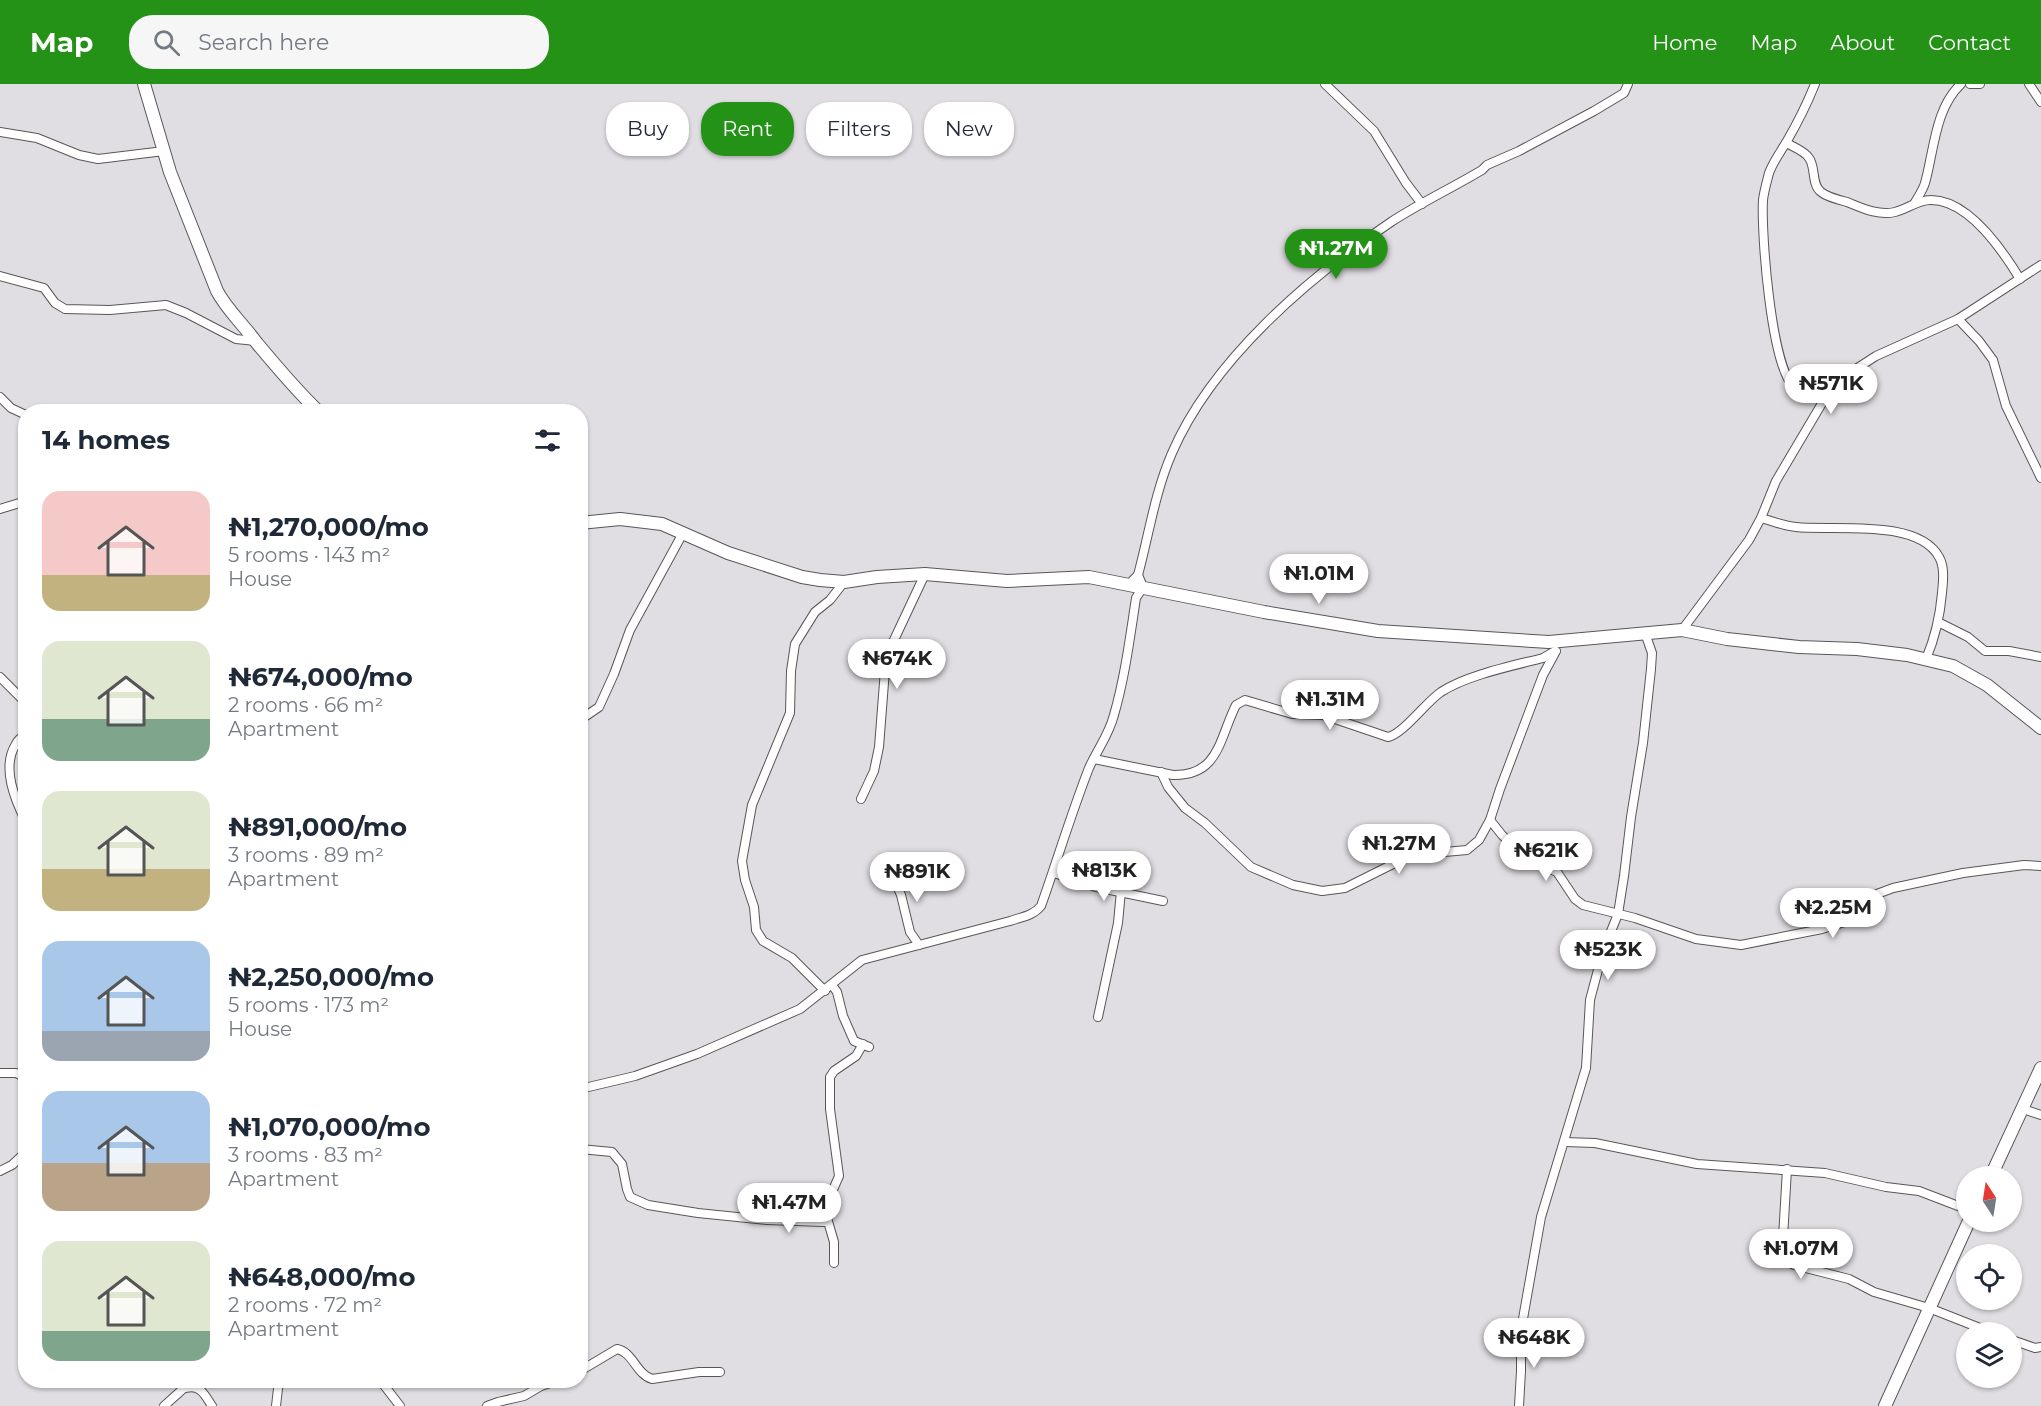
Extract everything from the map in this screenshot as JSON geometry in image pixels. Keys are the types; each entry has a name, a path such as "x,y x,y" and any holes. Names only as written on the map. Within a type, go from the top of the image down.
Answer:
{"street":[{"path":"144,84 170,172 217,291 224,304 297,392 310,404"},
{"path":"1325,84 1374,131 1406,183 1422,204"},
{"path":"588,1087 635,1076 697,1054 800,1009 862,960 1032,914 1041,906 1054,873 1067,827 1114,716 1123,679 1137,593 1136,582 1160,481 1191,416 1218,373 1290,301 1356,247 1393,221 1487,165 1519,151 1594,111 1624,93 1628,84"},
{"path":"1815,84 1805,111 1770,170 1764,198 1765,254 1778,349 1794,387 1801,390 1813,389 1834,383 1876,356 1958,319 2041,265"},
{"path":"1914,204 1924,185 1940,121 1954,90 1960,84"},
{"path":"1970,84 1980,84"},
{"path":"2029,84 2041,102"},
{"path":"0,132 37,138 79,155 98,159 164,151"},
{"path":"1786,142 1811,160 1816,184 1821,192 1878,213 1895,212 1930,200 1946,204 1968,215 1995,242 2020,279"},
{"path":"0,276 44,288 54,303 66,309 110,310 166,304 236,339 256,341"},
{"path":"1958,319 1993,360 2006,406 2041,478"},
{"path":"1682,630 1749,540 1776,481 1834,383"},
{"path":"0,397 18,412"},
{"path":"0,509 18,503"},
{"path":"1761,518 1795,527 1898,531 1929,545 1939,555 1943,581 1938,622 1926,659"},
{"path":"588,522 620,519 662,524 728,553 791,574 820,580 844,582 925,574 1007,581 1089,577 1136,582 1264,612 1378,631 1549,642 1682,630 1726,639 1799,647 1857,649 1926,659 1953,666 1987,685 2041,728"},
{"path":"588,714 599,706 614,674 630,630 683,534"},
{"path":"861,799 874,771 879,747 886,657 925,574"},
{"path":"834,1263 834,1242 827,1218 832,1192 839,1176 830,1109 830,1077 834,1071 866,1046 854,1041 843,1016 837,992 792,958 763,941 756,930 754,907 742,861 752,806 765,769 785,730 790,713 791,671 795,644 815,612 830,600 844,582"},
{"path":"1938,622 1968,637 1985,651 2009,651 2041,657"},
{"path":"1519,1406 1521,1330 1541,1217 1586,1068 1590,1000 1603,951 1618,914 1643,743 1651,669 1652,653 1645,633"},
{"path":"1094,759 1185,775 1200,770 1210,762 1236,705 1245,699 1292,714 1330,717 1388,737 1394,736 1417,712 1457,682 1543,658 1573,639"},
{"path":"1161,772 1168,787 1185,808 1205,823 1251,867 1293,885 1322,891 1345,888 1411,855 1467,850 1479,840 1490,820 1543,675 1556,651"},
{"path":"0,677 18,695"},
{"path":"18,741 15,744 9,767 18,804"},
{"path":"1490,820 1522,855 1557,872 1575,899 1583,905 1696,939 1741,945 1796,935 1854,919 1868,910 1877,894 1893,888 1963,873 2024,865 2041,866"},
{"path":"1054,873 1096,886 1163,901"},
{"path":"892,874 901,895 910,932 920,945"},
{"path":"1098,1017 1118,923 1121,891"},
{"path":"1995,1166 2041,1068"},
{"path":"0,1073 18,1074"},
{"path":"2023,1109 2041,1116"},
{"path":"1564,1142 1595,1143 1697,1164 1825,1173 1887,1187 1919,1191 1956,1205"},
{"path":"588,1150 612,1152 622,1164 630,1197 648,1205 767,1220 824,1222 827,1218"},
{"path":"0,1171 18,1159"},
{"path":"1787,1169 1782,1256 1786,1261 1849,1279 1874,1292 1929,1308 1965,1322"},
{"path":"1885,1406 1964,1232"},
{"path":"2022,1343 2036,1348 2041,1347"},
{"path":"588,1366 617,1349 625,1352 639,1371 652,1379 720,1371"},
{"path":"164,1406 186,1388"},
{"path":"197,1388 212,1406"},
{"path":"276,1406 278,1388"},
{"path":"386,1388 399,1406"},
{"path":"487,1406 498,1401 524,1396 538,1388"}]}
